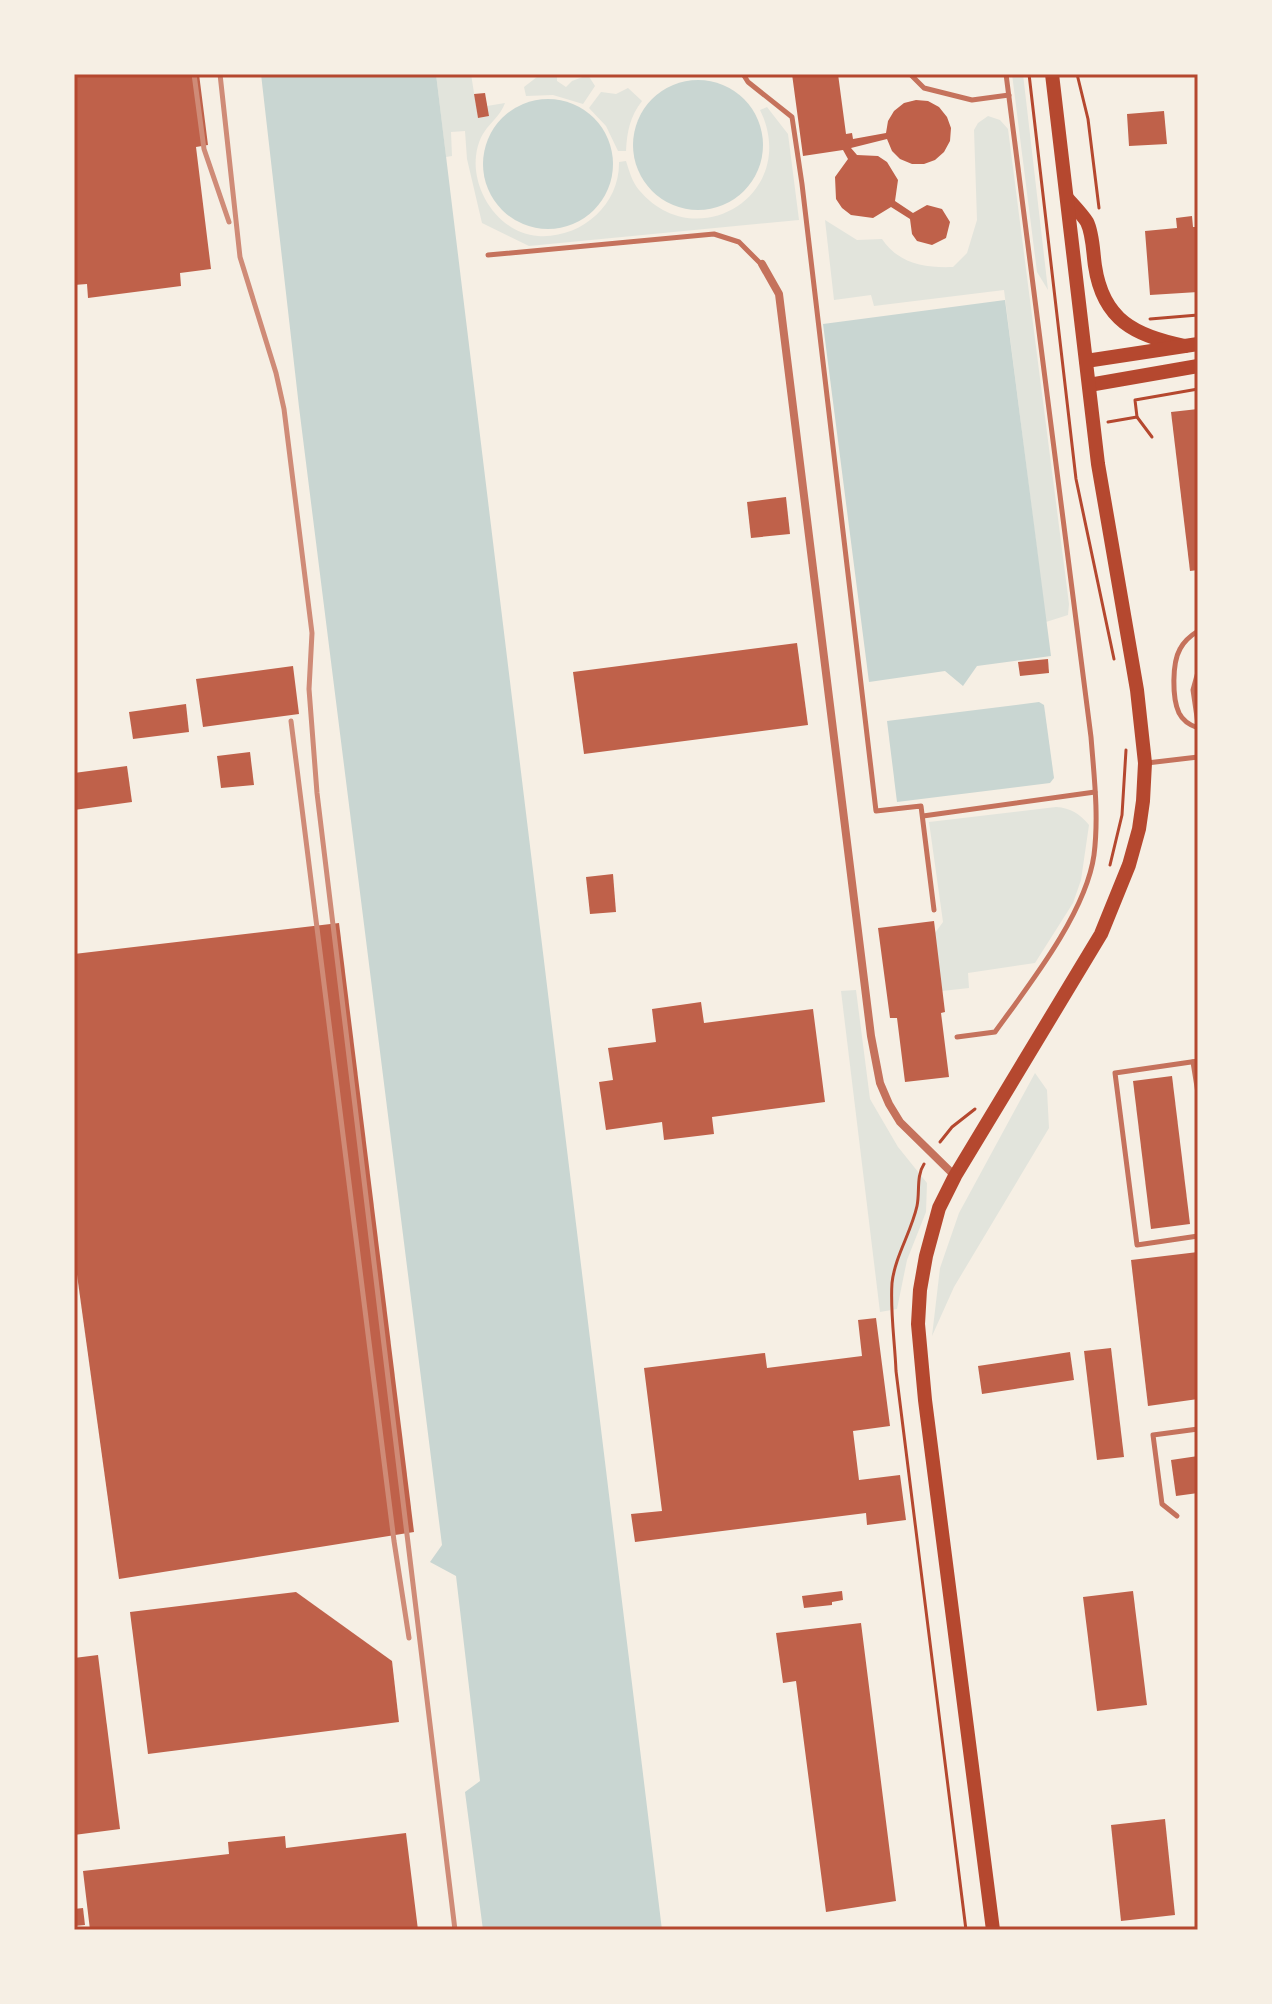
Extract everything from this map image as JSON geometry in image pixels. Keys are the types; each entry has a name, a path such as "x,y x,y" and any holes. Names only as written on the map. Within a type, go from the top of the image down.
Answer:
{"main road":[{"path":"993,1930 925,1400 918,1324 926,1256 939,1208 955,1176 1101,934 1129,865 1139,829 1145,763 1137,690 1094,424 1052,74"},
{"path":"1067,198 1088,224 1097,282 1114,315 1135,331 1165,343 1192,345"},
{"path":"1086,361 1192,345"},
{"path":"1089,385 1198,366"}],"street":[{"path":"762,264 779,294 871,1036 880,1083 900,1122 955,1176"}],"lane":[{"path":"743,74 748,82 792,117 876,811 921,806 934,910"},
{"path":"910,74 924,88 972,100 1009,95"},
{"path":"957,1037 995,1032 1036,976 1076,908 1093,858 1095,792 1091,737 1006,74"},
{"path":"488,255 714,234 739,242 762,264"},
{"path":"1198,631 1188,638 1178,652 1176,684 1179,714 1185,722 1198,726 1198,672"},
{"path":"1145,763 1198,757"},
{"path":"923,816 1095,792"},
{"path":"1198,1093 1196,1062 1115,1073 1137,1245 1198,1236"},
{"path":"1177,1516 1162,1504 1153,1435 1198,1429"}],"path":[{"path":"1077,74 1088,119 1099,213"},
{"path":"1142,319 1198,315"},
{"path":"1152,437 1137,417 1135,400 1198,389"},
{"path":"1069,428 1137,417"},
{"path":"932,1153 919,1171 918,1202 913,1223 897,1261 892,1284 896,1371 966,1930"}],"shaded area":[{"path":"261,74 436,74 662,1930 483,1930 465,1792 480,1781 456,1576 430,1562 442,1545 299,407"},
{"path":"436,74 471,74 478,118 488,116 487,106 505,103 481,138 476,169 491,208 500,219 524,233 554,235 583,225 605,205 618,178 619,162 626,161 639,190 662,210 688,218 713,217 736,207 755,190 766,168 769,140 760,110 767,107 788,134 799,220 529,246 482,223 467,159 465,131 451,132 452,156 446,157"},
{"path":"1012,74 1023,74 1048,290 1037,272"},
{"path":"557,75 557,81 566,87 588,75 595,86 583,104 553,95 526,96 524,87 537,77"},
{"path":"698,80 723,85 744,99 758,120 763,145 758,170 744,191 723,205 698,210 673,205 652,191 638,170 633,145 638,120 652,99 673,85"},
{"path":"628,88 642,101 630,124 626,151 618,151 606,126 589,108 601,92 616,94"},
{"path":"548,99 573,104 594,118 608,139 613,164 608,189 594,210 573,224 548,229 523,224 502,210 488,189 483,164 488,139 502,118 523,104"},
{"path":"988,116 1000,120 1008,129 1069,604 1068,615 1046,622 1004,290 874,306 871,295 834,300 825,220 857,240 882,239 896,254 913,263 953,267 967,253 977,220 974,130"},
{"path":"1005,300 1051,656 977,666 963,686 945,671 869,682 823,324"},
{"path":"1039,702 1044,705 1054,778 1050,783 897,802 887,721"},
{"path":"1056,807 1075,812 1089,825 1081,880 1073,903 1035,963 968,973 969,988 942,991 935,933 943,922 929,822"},
{"path":"856,990 870,1099 898,1147 927,1183 926,1212 907,1260 897,1309 880,1312 841,991"},
{"path":"1035,1073 1047,1090 1049,1128 954,1287 932,1336 940,1268 959,1213"}],"building":[{"path":"74,74 199,74 208,145 196,147 211,269 180,273 181,286 88,298 87,284 74,285"},
{"path":"792,74 838,74 846,134 852,133 853,139 886,133 894,111 904,103 928,101 939,107 951,128 950,141 935,160 912,164 900,159 887,139 851,148 857,155 878,156 887,162 898,180 895,201 913,213 927,205 942,209 950,222 946,238 932,245 917,241 912,234 910,219 891,207 873,218 851,215 842,208 836,199 835,177 848,159 843,150 803,156"},
{"path":"485,93 489,116 478,118 474,94"},
{"path":"1164,111 1167,144 1129,146 1127,114"},
{"path":"1192,216 1193,227 1198,227 1198,292 1150,295 1145,231 1177,228 1176,218"},
{"path":"1198,409 1198,570 1190,571 1171,412"},
{"path":"786,497 790,534 751,538 747,502"},
{"path":"797,643 808,725 584,754 573,672"},
{"path":"1048,659 1049,673 1020,676 1018,662"},
{"path":"293,666 299,714 203,727 196,679"},
{"path":"186,704 189,732 133,739 129,712"},
{"path":"250,752 254,785 221,788 217,756"},
{"path":"127,766 132,802 74,810 74,773"},
{"path":"613,874 616,912 590,914 586,877"},
{"path":"934,921 949,1077 905,1082 897,1018 890,1018 878,928"},
{"path":"339,923 414,1532 119,1579 74,1253 74,954"},
{"path":"701,1002 704,1023 813,1009 825,1102 712,1117 714,1134 664,1140 662,1122 606,1130 599,1082 613,1080 608,1048 656,1042 652,1009"},
{"path":"1172,1076 1190,1224 1151,1229 1133,1081"},
{"path":"1198,1252 1198,1399 1148,1406 1131,1260"},
{"path":"876,1318 890,1426 853,1431 859,1480 900,1475 906,1520 867,1525 866,1513 635,1542 631,1514 662,1511 644,1368 765,1353 767,1368 862,1356 858,1320"},
{"path":"1111,1348 1124,1457 1097,1460 1084,1351"},
{"path":"1070,1352 1074,1380 982,1394 978,1366"},
{"path":"1198,1456 1198,1493 1176,1496 1171,1460"},
{"path":"842,1591 843,1600 832,1602 832,1605 804,1608 802,1596"},
{"path":"1133,1591 1147,1705 1097,1711 1083,1597"},
{"path":"296,1592 392,1661 399,1722 148,1754 130,1612"},
{"path":"861,1623 896,1901 826,1912 796,1681 783,1683 776,1633"},
{"path":"98,1655 120,1829 74,1835 74,1658"},
{"path":"1165,1819 1175,1915 1121,1921 1111,1825"},
{"path":"406,1833 418,1930 90,1930 83,1871 229,1854 228,1842 285,1836 286,1848"},
{"path":"83,1908 85,1925 74,1926 74,1909"}],"railway":[{"path":"194,74 204,149 229,222"},
{"path":"220,74 240,257 284,409 312,633 309,689 317,793 455,1930"},
{"path":"291,721 394,1541 409,1638"}]}
